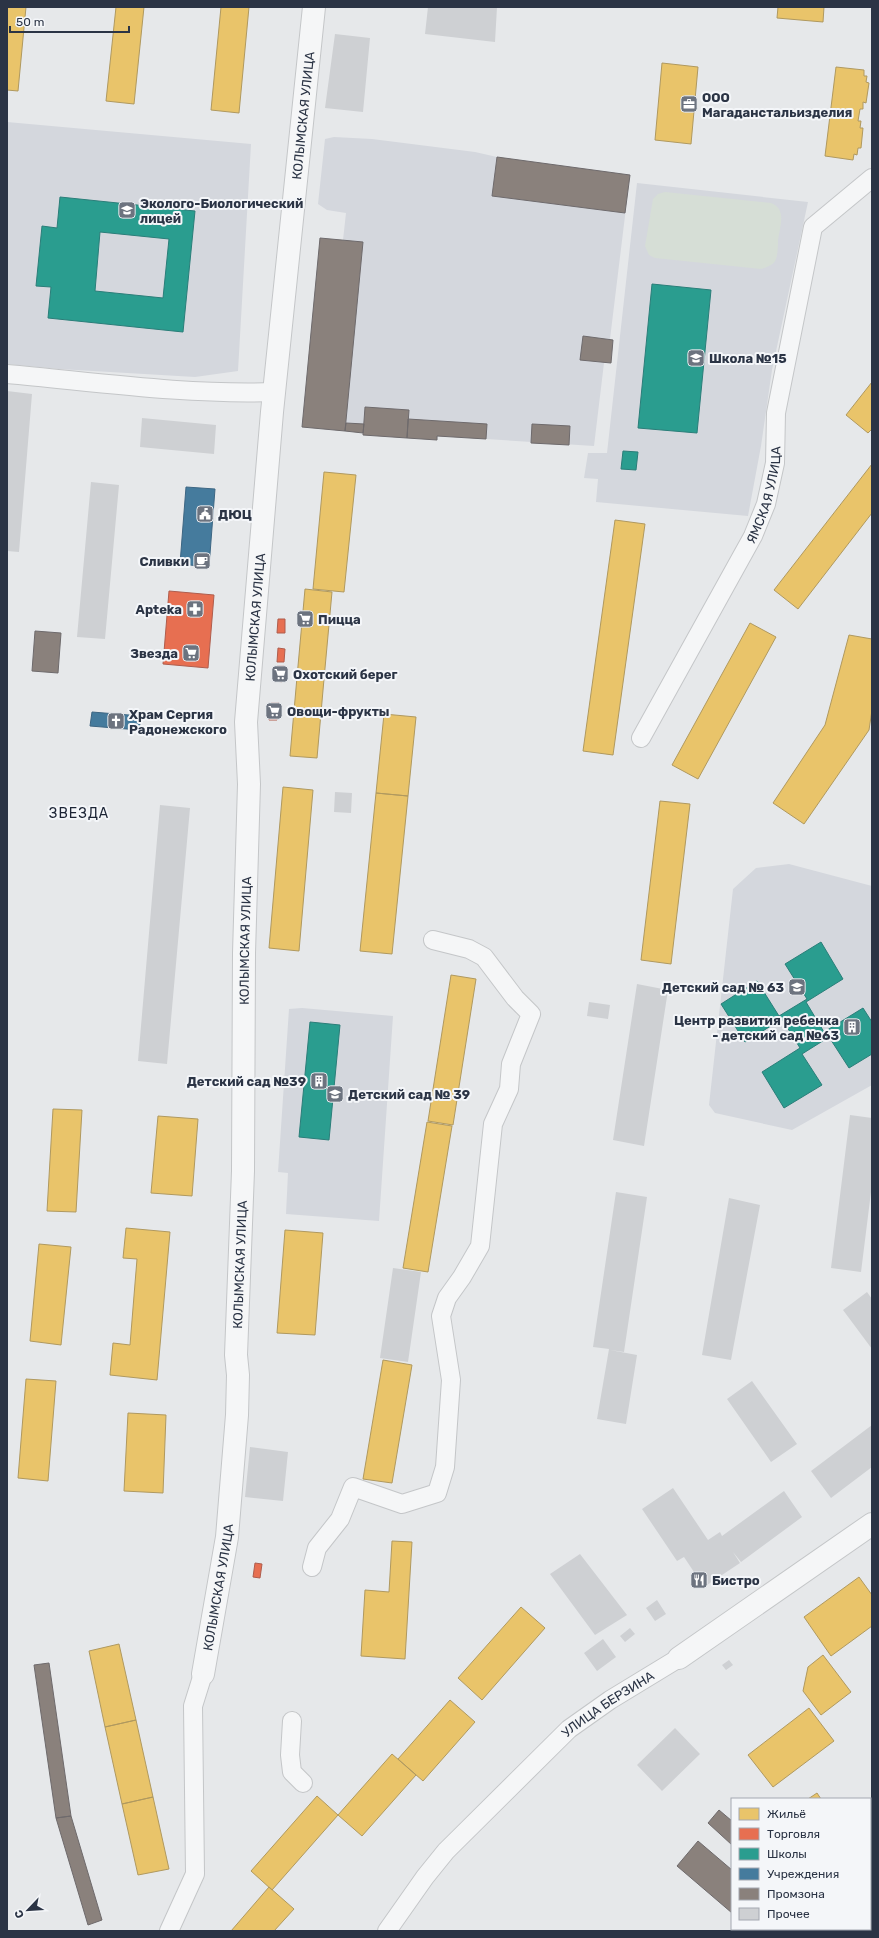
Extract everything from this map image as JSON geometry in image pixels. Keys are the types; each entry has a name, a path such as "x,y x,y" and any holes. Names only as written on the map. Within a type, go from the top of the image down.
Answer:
{"street":[{"name":"КОЛЫМСКАЯ УЛИЦА","path":"169,1931 195,1874 194,1706 203,1674 227,1536 237,1415 238,1375 236,1355 243,1172 244,953 249,784 246,722 274,392 314,7"},
{"name":"ЯМСКАЯ УЛИЦА","path":"641,738 753,536 766,504 776,463 776,413 813,227 872,178"},
{"path":"7,374 182,391 240,393 274,392"},
{"path":"312,1567 317,1548 340,1519 353,1487 402,1504 437,1493 445,1467 451,1380 441,1316 447,1298 462,1277 480,1246 493,1124 509,1089 511,1064 531,1014 515,998 484,957 469,949 433,940"},
{"name":"УЛИЦА БЕРЗИНА","path":"387,1931 425,1876 446,1851 569,1729 610,1700 679,1658 872,1524"},
{"path":"292,1721 290,1755 292,1772 303,1783"}],"shaded area":[{"name":"Эколого-Биологический лицей","path":"7,122 251,144 238,371 195,377 59,369 7,364"},
{"path":"334,137 372,139 475,152 497,157 630,175 610,339 613,340 611,363 604,363 594,446 438,436 437,440 363,435 363,433 302,427 320,238 343,240 346,213 327,210 318,204 325,139"},
{"name":"Школа №15","path":"637,183 808,202 772,370 761,446 748,516 596,502 598,479 584,478 588,453 607,453"},
{"path":"665,192 771,203 776,206 781,214 781,224 777,254 774,263 761,269 655,258 649,255 645,246 653,199 658,194"},
{"name":"Детский сад № 63","path":"789,864 872,886 872,1085 792,1130 715,1113 709,1105 733,889 756,868"},
{"name":"Детский сад № 39","path":"302,1008 393,1016 379,1221 286,1214 288,1173 278,1172 289,1009"}],"building: Жильё":[{"path":"7,7 26,7 18,91 7,90"},
{"path":"116,7 144,7 134,104 106,101"},
{"path":"221,7 249,7 239,113 211,110"},
{"path":"778,7 824,7 823,22 777,18"},
{"path":"662,63 698,67 691,144 655,140"},
{"path":"836,67 864,70 864,76 867,76 866,82 869,83 866,103 863,102 863,109 860,109 858,121 861,121 860,128 863,128 861,148 858,148 857,155 854,154 853,160 825,156"},
{"path":"872,382 872,429 868,433 846,415"},
{"path":"872,464 872,513 798,609 774,590"},
{"path":"324,472 356,475 344,592 313,589"},
{"path":"615,520 645,524 613,755 583,751"},
{"path":"305,589 332,592 324,679 297,677"},
{"path":"750,623 776,637 698,779 672,765"},
{"path":"849,635 872,639 872,710 869,730 804,824 773,803 825,725"},
{"path":"297,677 324,679 317,758 290,756"},
{"path":"384,714 416,717 408,796 376,793"},
{"path":"283,787 313,790 299,951 269,948"},
{"path":"376,793 408,796 392,954 360,951"},
{"path":"660,801 690,804 671,964 641,960"},
{"path":"451,975 476,979 453,1125 428,1121"},
{"path":"53,1109 82,1110 76,1212 47,1211"},
{"path":"158,1116 198,1119 192,1196 151,1193"},
{"path":"427,1122 452,1126 428,1272 403,1268"},
{"path":"126,1228 170,1232 157,1380 110,1375 113,1343 130,1345 137,1259 123,1258"},
{"path":"285,1230 323,1233 315,1335 277,1333"},
{"path":"39,1244 71,1247 61,1345 30,1341"},
{"path":"383,1360 412,1365 392,1483 363,1479"},
{"path":"26,1379 56,1381 48,1481 18,1478"},
{"path":"128,1413 166,1415 163,1493 124,1491"},
{"path":"392,1541 412,1542 405,1659 361,1656 365,1590 389,1592"},
{"path":"859,1577 872,1595 872,1626 831,1656 804,1617"},
{"path":"521,1607 545,1628 482,1700 458,1678"},
{"path":"119,1644 136,1720 105,1727 89,1651"},
{"path":"823,1655 851,1692 821,1715 803,1691 808,1667"},
{"path":"450,1700 475,1722 423,1781 398,1759"},
{"path":"809,1708 834,1741 773,1787 748,1755"},
{"path":"136,1720 153,1797 122,1804 105,1727"},
{"path":"392,1754 416,1775 362,1836 338,1815"},
{"path":"817,1793 820,1798 810,1798"},
{"path":"317,1796 338,1815 272,1890 251,1871"},
{"path":"153,1797 169,1869 138,1875 122,1804"},
{"path":"872,1852 872,1895 871,1894"},
{"path":"269,1887 294,1909 274,1931 231,1931"}],"building: Торговля":[{"path":"169,591 214,595 208,668 163,664"},
{"path":"278,619 285,619 285,633 277,633"},
{"path":"278,648 285,649 284,662 277,662"},
{"name":"Охотский берег","path":"277,666 284,666 282,682 276,681"},
{"name":"Овощи-фрукты","path":"271,703 279,703 277,720 269,720"},
{"path":"255,1563 262,1564 260,1578 253,1577"}],"building: Школы":[{"path":"60,197 195,211 183,332 48,318 51,287 36,286 42,226 57,228","holes":["100,232 169,239 163,298 95,291"]},
{"path":"652,284 711,290 697,433 638,428"},
{"path":"623,451 638,452 636,470 621,469"},
{"name":"Центр развития ребенка - детский сад №63","path":"821,942 843,979 806,1002 824,1032 863,1008 872,1022 872,1054 849,1068 829,1037 802,1054 822,1085 784,1108 762,1072 800,1048 782,1019 745,1042 721,1004 757,981 779,1016 807,999 785,964"},
{"name":"Детский сад №39","path":"310,1022 340,1025 329,1140 299,1137"}],"building: Учреждения":[{"path":"186,487 215,489 209,567 180,564"},
{"name":"Храм Сергия Радонежского","path":"92,712 141,716 139,730 90,726"}],"building: Промзона":[{"path":"497,157 630,175 625,213 492,196"},
{"path":"320,238 363,242 345,431 302,427"},
{"path":"583,336 613,340 611,363 580,360"},
{"path":"365,407 409,410 407,438 363,435"},
{"path":"408,419 487,424 486,439 437,436 437,440 407,438"},
{"path":"346,423 364,424 363,433 345,431"},
{"path":"532,424 570,426 569,445 531,443"},
{"path":"35,631 61,633 58,673 32,671"},
{"path":"49,1663 71,1816 56,1818 34,1665"},
{"path":"719,1810 731,1820 731,1844 708,1823"},
{"path":"71,1816 102,1920 88,1925 56,1818"},
{"path":"698,1841 731,1869 731,1912 677,1866"},
{"path":"752,1930 803,1931 753,1931"},
{"path":"828,1930 856,1931 829,1931"}],"building: Прочее":[{"path":"428,7 497,7 495,42 425,34"},
{"path":"335,34 370,38 363,112 325,108"},
{"path":"7,391 32,394 19,552 7,551"},
{"path":"142,418 216,425 214,454 140,447"},
{"path":"91,482 119,485 105,639 77,637"},
{"path":"335,792 352,793 351,813 334,812"},
{"path":"160,805 190,808 167,1064 138,1061"},
{"path":"637,984 668,990 644,1146 613,1140"},
{"path":"589,1002 610,1005 608,1019 587,1016"},
{"path":"850,1115 872,1118 872,1184 861,1272 831,1268"},
{"path":"616,1192 647,1197 624,1352 610,1350 637,1355 626,1424 597,1419 609,1349 593,1347"},
{"path":"729,1198 760,1205 731,1360 702,1355"},
{"path":"393,1268 421,1272 408,1362 380,1358"},
{"path":"867,1292 872,1299 872,1349 843,1310"},
{"path":"752,1381 797,1444 771,1462 727,1399"},
{"path":"872,1425 872,1467 831,1498 811,1471"},
{"path":"250,1447 288,1452 283,1501 245,1497"},
{"path":"673,1488 708,1540 720,1532 722,1536 784,1491 802,1517 741,1562 733,1552 740,1563 704,1587 684,1557 677,1561 642,1509"},
{"path":"580,1554 627,1615 595,1635 550,1574"},
{"path":"657,1600 666,1614 655,1621 646,1608"},
{"path":"630,1628 635,1634 625,1642 620,1636"},
{"path":"603,1639 616,1657 597,1671 584,1653"},
{"path":"729,1660 733,1665 726,1670 722,1665"},
{"path":"675,1728 700,1754 662,1791 637,1765"}],"place":[{"name":"ООО Магаданстальизделия","path":"689,104"},
{"name":"Эколого-Биологический лицей","path":"127,210"},
{"name":"Школа №15","path":"696,358"},
{"name":"ДЮЦ","path":"205,514"},
{"name":"Сливки","path":"202,561"},
{"name":"Apteka","path":"195,609"},
{"name":"Пицца","path":"305,619"},
{"name":"Звезда","path":"191,653"},
{"name":"Охотский берег","path":"280,674"},
{"name":"Овощи-фрукты","path":"274,711"},
{"name":"Храм Сергия Радонежского","path":"116,721"},
{"name":"Детский сад № 63","path":"797,987"},
{"name":"Центр развития ребенка - детский сад №63","path":"852,1027"},
{"name":"Детский сад №39","path":"319,1081"},
{"name":"Детский сад № 39","path":"335,1094"},
{"name":"Бистро","path":"699,1580"}],"district":[{"name":"ЗВЕЗДА","path":"79,813"}]}
